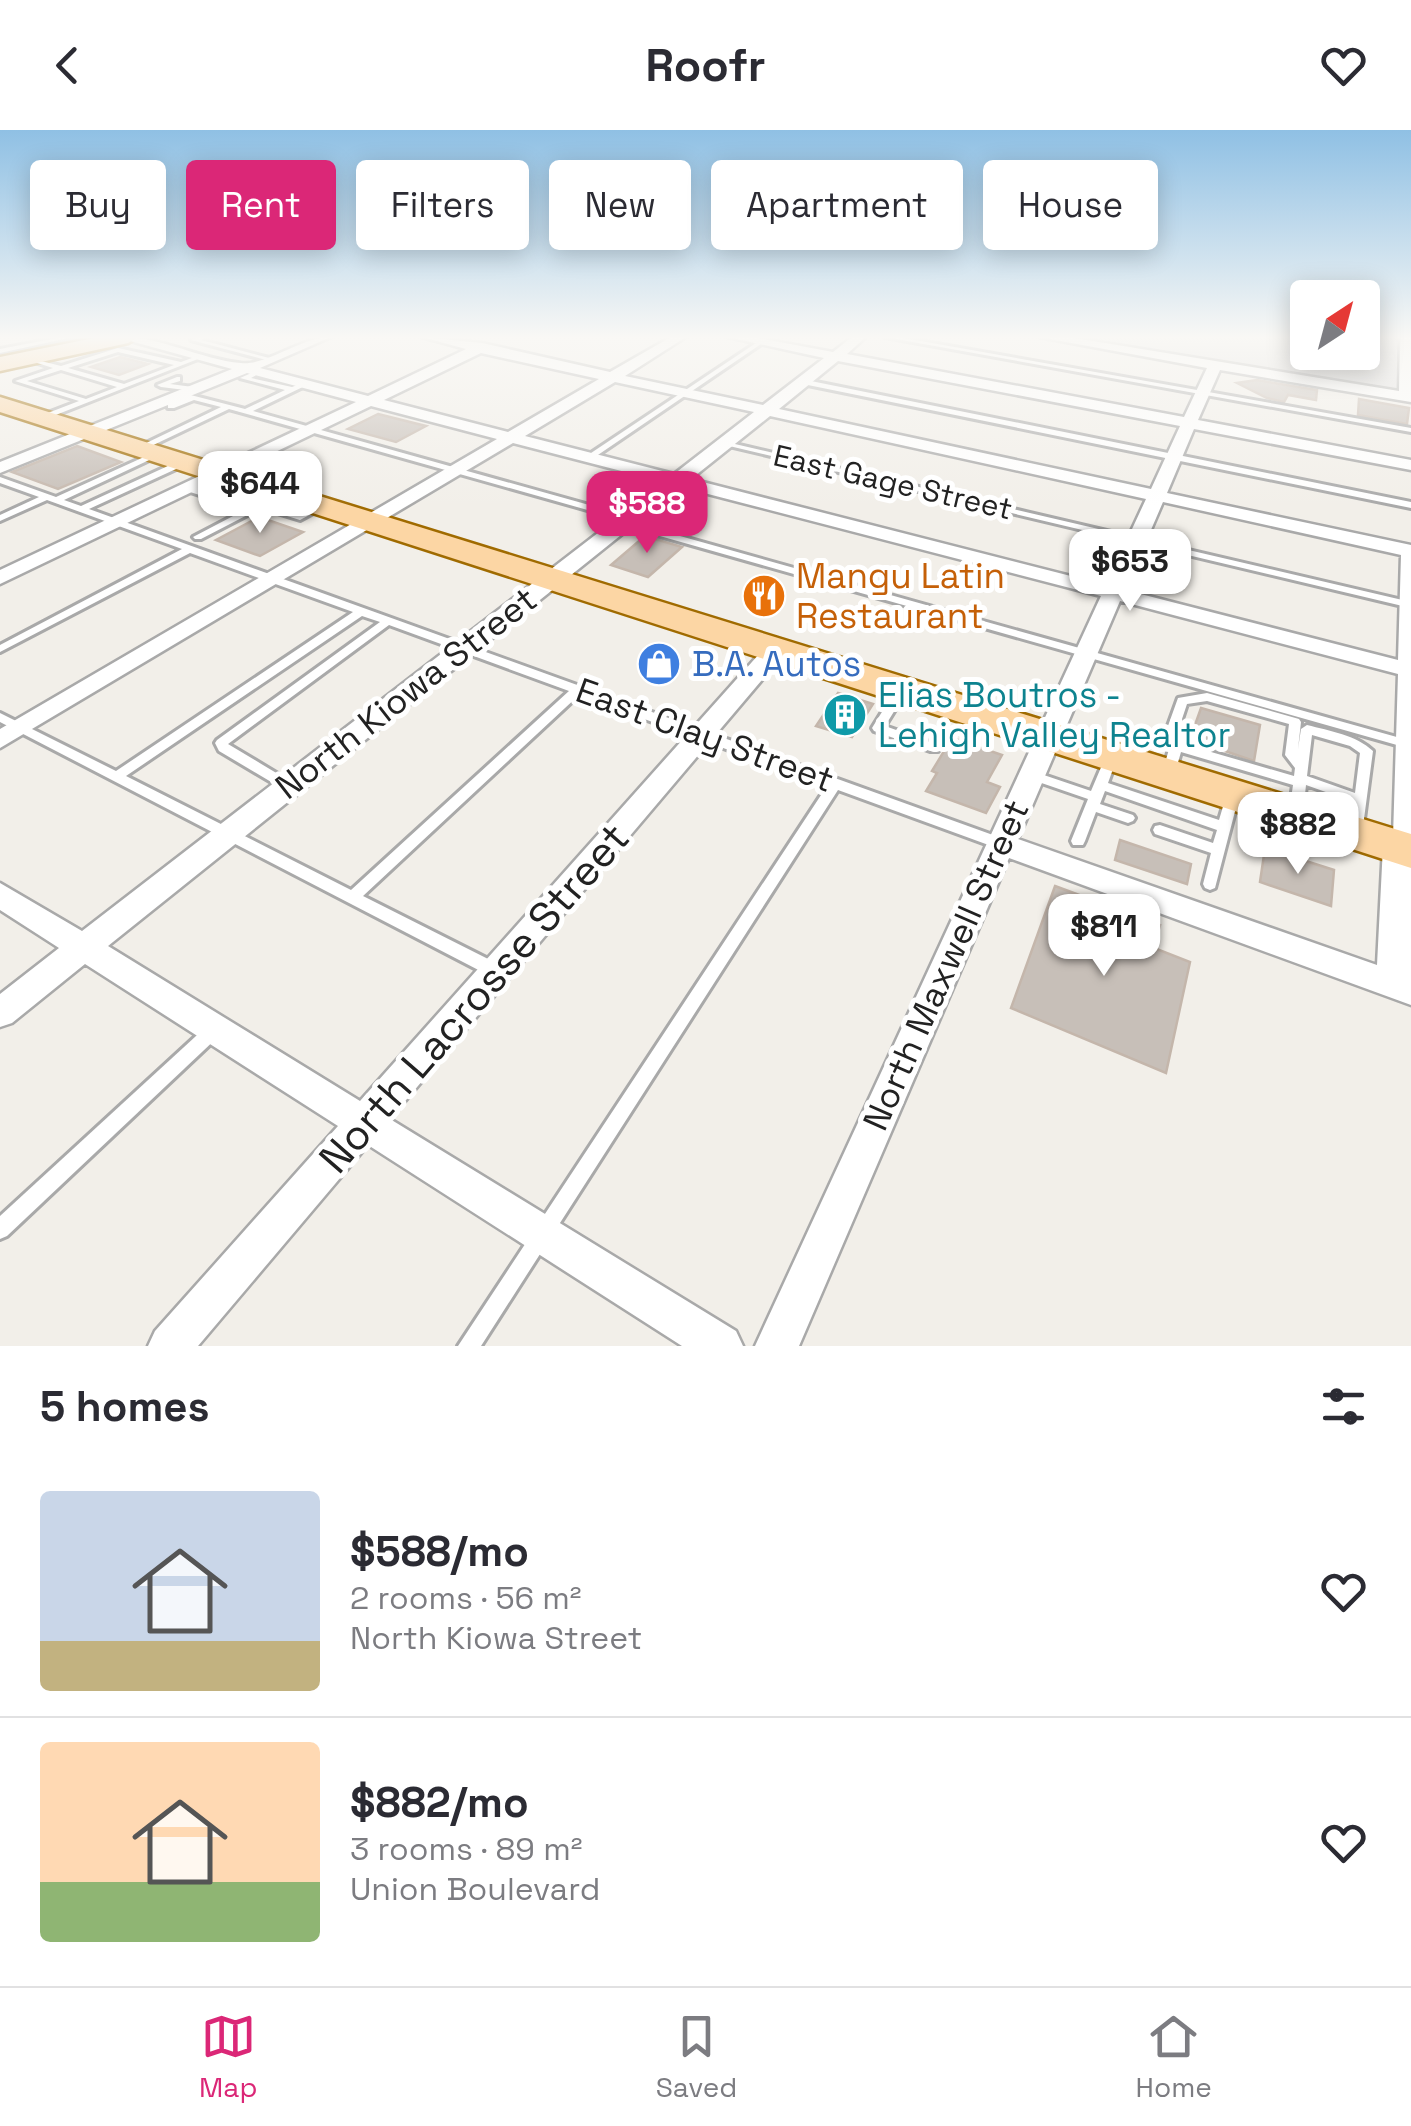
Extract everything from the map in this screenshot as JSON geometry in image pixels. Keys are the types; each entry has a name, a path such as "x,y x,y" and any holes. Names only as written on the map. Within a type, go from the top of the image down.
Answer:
{"main road":[{"path":"0,404 43,418 87,416 169,463 222,486 297,508 371,520 1046,735 1100,786 1176,753 1228,810 1299,785 1359,816 1405,849"}],"street":[{"path":"0,468 87,416 180,394"},
{"path":"333,394 1411,670"},
{"path":"222,486 310,429 385,394"},
{"path":"0,740 584,394"},
{"path":"692,394 1411,551 1410,745 1401,987"},
{"name":"North Kiowa Street","path":"0,1013 786,394"},
{"path":"1035,394 1411,465"},
{"name":"North Maxwell Street","path":"777,1346 1046,735 1202,394"},
{"path":"0,578 115,523 169,463"},
{"name":"North Lacrosse Street","path":"170,1346 776,649"},
{"name":"East Clay Street","path":"999,843 1401,987"},
{"path":"0,895 721,1346"}],"lane":[{"path":"42,394 87,416 114,394"},
{"path":"185,394 228,407 250,409 284,394"},
{"path":"197,394 1086,652 1355,736 1367,751 1359,816"},
{"path":"590,457 681,394"},
{"path":"864,394 1411,506"},
{"path":"1213,394 1411,430"},
{"path":"80,510 169,463 228,407"},
{"name":"East Gage Street","path":"725,443 1410,605"},
{"path":"0,518 169,463"},
{"name":"East Clay Street","path":"0,480 999,843"},
{"path":"198,537 297,508"},
{"path":"0,649 188,550"},
{"path":"118,776 359,612"},
{"path":"288,786 223,748 222,742 387,622"},
{"path":"354,897 579,689"},
{"path":"902,689 878,728 934,748"},
{"path":"1207,697 1295,722 1291,756 1299,785 1176,753 1170,738 1182,702 1207,697"},
{"path":"0,717 498,971"},
{"path":"1299,785 1307,729 1410,745"},
{"path":"1029,774 1228,810 1210,884"},
{"path":"469,1346 836,784"},
{"path":"1100,786 1128,818"},
{"path":"1078,841 1100,786"},
{"path":"1160,830 1219,850"},
{"path":"0,1228 215,1029"}],"building":[{"path":"1258,394 1317,394 1316,400 1288,395 1284,402"},
{"path":"1359,399 1409,408 1407,424 1358,415"},
{"path":"378,414 426,426 396,442 348,429"},
{"path":"77,446 121,462 58,489 12,472"},
{"path":"259,517 303,532 260,556 216,540"},
{"path":"645,536 682,547 648,577 611,565"},
{"name":"Elias Boutros - Lehigh Valley Realtor","path":"838,693 873,704 852,737 816,726"},
{"path":"1201,708 1260,725 1254,761 1190,739"},
{"path":"952,738 1002,755 987,782 1000,787 986,813 926,791 937,773 932,771"},
{"path":"1120,840 1191,864 1187,884 1115,860"},
{"path":"1265,848 1334,870 1331,906 1260,882"},
{"path":"1055,886 1160,925 1154,948 1190,962 1166,1073 1011,1008"}],"place":[{"name":"Mangu Latin Restaurant","path":"764,596"},
{"name":"B.A. Autos","path":"659,664"},
{"name":"Elias Boutros - Lehigh Valley Realtor","path":"845,715"}]}
